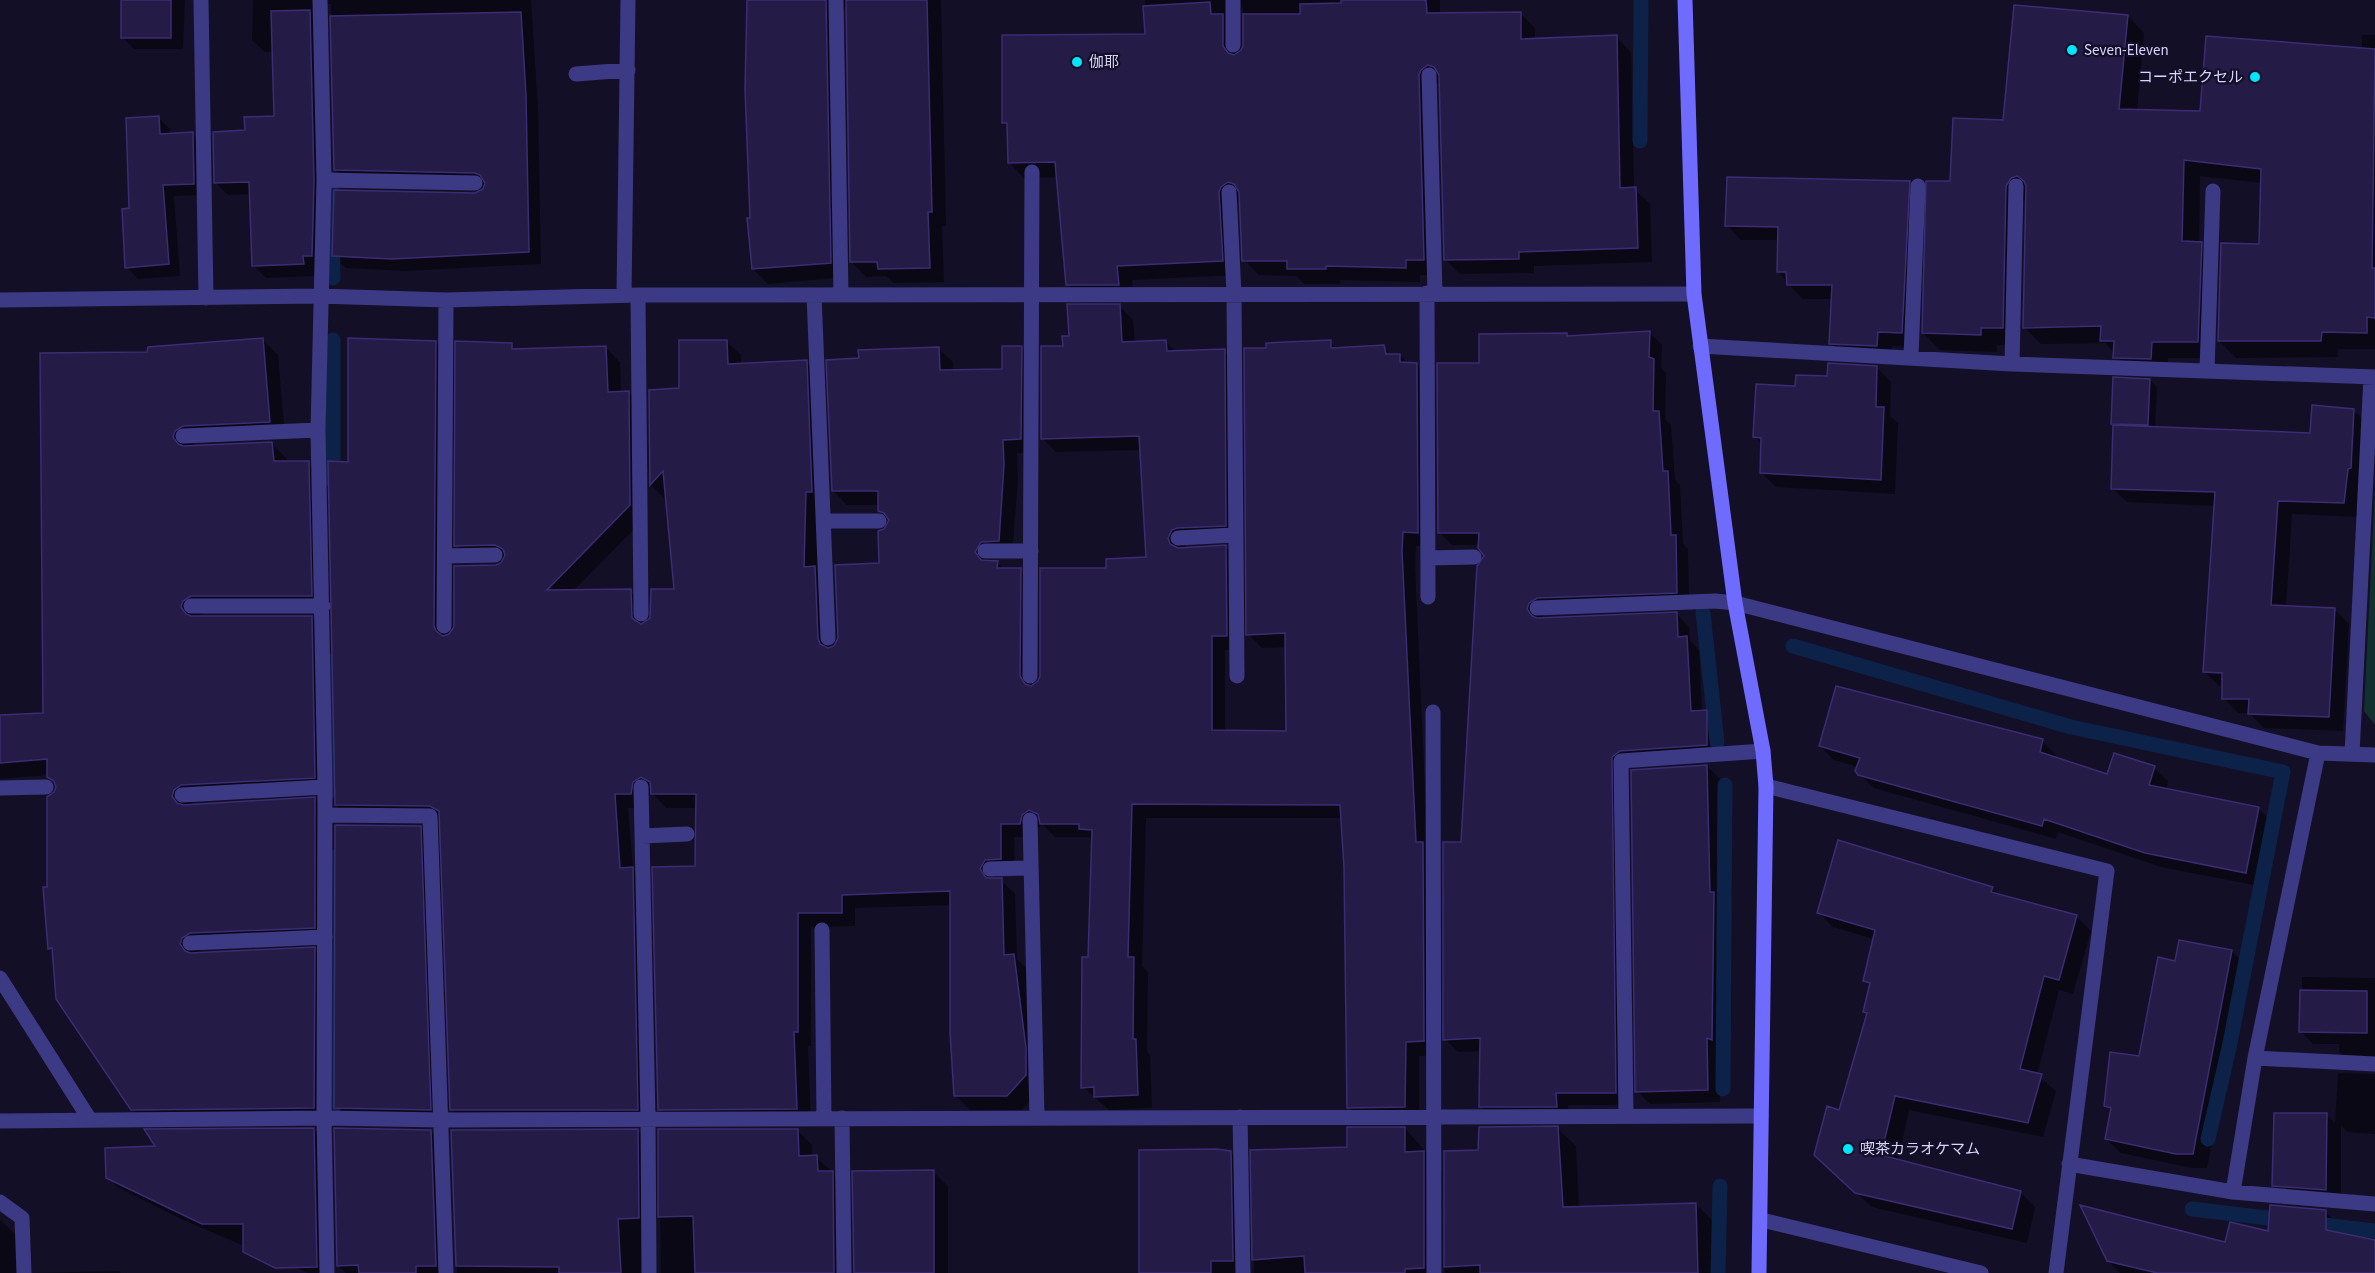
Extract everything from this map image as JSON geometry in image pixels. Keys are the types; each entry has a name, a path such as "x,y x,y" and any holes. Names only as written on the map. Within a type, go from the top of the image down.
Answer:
{"street":[{"path":"201,0 206,298"},
{"path":"320,0 324,180 319,297 318,430 325,787 324,1118 327,1273"},
{"path":"628,0 631,295 641,614"},
{"path":"836,0 841,295"},
{"path":"1233,0 1233,45"},
{"path":"1685,0 1694,294 1735,603 1763,750 1766,786 1761,1116 1762,1220 1759,1273"},
{"path":"576,74 628,70"},
{"path":"1428,597 1431,293 1429,75"},
{"path":"1030,676 1032,172"},
{"path":"324,180 475,183"},
{"path":"1911,356 1918,186"},
{"path":"2012,364 2016,186"},
{"path":"2206,372 2213,191"},
{"path":"1228,192 1234,294 1236,676"},
{"path":"0,300 319,297 446,300 631,295 1694,294"},
{"path":"814,295 828,638"},
{"path":"444,627 446,300"},
{"path":"1701,345 1911,356 2012,364 2373,377 2352,754"},
{"path":"183,436 318,430"},
{"path":"823,521 879,521"},
{"path":"1178,538 1234,535"},
{"path":"985,551 1031,551"},
{"path":"445,556 495,555"},
{"path":"1428,558 1474,557"},
{"path":"1537,608 1715,601 1735,603 2318,753 2375,755"},
{"path":"191,606 323,606"},
{"path":"1433,712 1434,1273"},
{"path":"1626,1115 1620,761 1763,750"},
{"path":"2233,1192 2255,1058 2318,753"},
{"path":"1766,786 2107,872 2056,1273"},
{"path":"0,788 46,787"},
{"path":"182,795 325,787"},
{"path":"640,787 648,1119 649,1273"},
{"path":"325,815 430,816 443,1120 446,1273"},
{"path":"1030,820 1037,1118"},
{"path":"642,836 687,834"},
{"path":"990,869 1031,868"},
{"path":"822,930 824,1119"},
{"path":"190,943 325,937"},
{"path":"0,978 90,1120"},
{"path":"2255,1058 2375,1064"},
{"path":"0,1121 324,1118 443,1120 1761,1116"},
{"path":"1240,1117 1243,1273"},
{"path":"842,1118 843,1273"},
{"path":"2069,1164 2233,1192 2375,1204"},
{"path":"0,1202 22,1218 24,1273"},
{"path":"1762,1220 1981,1273"}],"green space":[{"path":"2375,488 2375,725 2364,711"}],"building":[{"path":"121,0 171,0 171,38 121,38"},
{"path":"747,0 826,0 831,263 752,269 747,218 750,218 745,89"},
{"path":"846,0 927,0 932,212 928,212 930,268 878,269 877,262 850,262"},
{"path":"1341,0 1426,0 1427,13 1521,12 1521,39 1617,35 1620,188 1636,187 1638,248 1519,252 1519,259 1444,260 1439,75 1434,67 1428,65 1421,70 1419,75 1424,260 1406,260 1406,268 1326,266 1326,269 1287,269 1287,261 1242,261 1239,192 1234,184 1228,182 1221,187 1219,192 1223,261 1117,266 1119,285 1066,285 1055,162 1008,163 1007,123 1002,123 1002,35 1145,34 1143,6 1210,2 1211,14 1223,14 1223,46 1228,53 1234,55 1243,46 1243,14 1300,14 1300,4 1341,3"},
{"path":"2014,5 2128,15 2119,109 2200,111 2206,36 2375,49 2372,268 2375,268 2375,318 2367,317 2367,333 2322,332 2321,341 2218,341 2221,243 2259,244 2261,169 2184,160 2182,241 2202,242 2198,342 2152,342 2151,359 2113,358 2114,341 2100,341 2101,326 2023,328 2026,186 2024,181 2017,176 2011,178 2006,186 2003,328 1981,328 1981,335 1922,333 1926,181 1950,181 1953,118 2003,120"},
{"path":"310,10 314,180 312,256 303,256 304,264 252,266 249,182 214,183 213,132 245,130 244,117 274,116 271,11"},
{"path":"521,12 526,95 529,252 392,259 332,256 334,190 475,193 483,189 485,183 480,175 475,173 334,170 330,16"},
{"path":"159,116 160,134 193,132 194,184 163,185 169,264 125,268 122,209 129,208 126,118"},
{"path":"1727,177 1910,181 1902,333 1878,332 1877,346 1829,344 1832,285 1787,285 1786,272 1777,272 1778,227 1725,226"},
{"path":"1067,304 1120,304 1122,342 1166,340 1167,351 1225,349 1226,526 1177,528 1172,530 1168,538 1170,544 1178,548 1226,545 1227,636 1212,636 1212,730 1286,731 1285,633 1246,635 1244,348 1266,348 1266,343 1331,340 1331,348 1384,345 1386,354 1400,354 1400,362 1417,363 1418,533 1403,532 1402,551 1416,842 1423,842 1424,1041 1406,1042 1405,1107 1347,1108 1344,868 1340,805 1132,804 1128,957 1134,957 1133,1039 1136,1039 1138,1095 1094,1097 1094,1087 1081,1088 1082,957 1088,957 1092,830 1079,829 1079,824 1040,824 1038,814 1029,810 1022,815 1020,824 1001,824 1001,859 985,860 980,869 986,878 1002,878 1004,955 1014,954 1026,1048 1026,1075 1007,1096 954,1096 950,1032 950,891 842,895 842,913 798,913 798,1032 794,1032 797,1109 658,1110 652,867 695,866 696,794 651,794 650,782 641,777 633,782 631,794 615,794 620,868 633,867 638,1110 450,1110 439,811 430,806 335,805 328,461 348,462 348,338 436,341 434,626 436,631 443,636 449,634 454,627 454,566 496,565 501,563 505,555 503,549 495,545 454,546 455,341 512,343 512,349 606,346 608,392 629,391 630,505 547,590 631,589 632,618 641,624 650,618 651,589 674,589 663,471 650,485 649,390 679,388 679,340 727,340 728,364 807,360 812,492 806,492 804,567 815,566 818,638 820,644 828,648 834,646 838,638 835,565 879,563 878,531 884,529 889,520 884,513 878,511 878,491 832,491 826,360 859,358 858,350 939,347 940,370 1002,369 1002,346 1022,346 1021,439 1003,440 1004,465 999,541 981,542 975,552 981,560 998,561 997,568 1021,568 1020,676 1025,684 1031,686 1038,681 1040,676 1040,568 1106,568 1106,559 1146,557 1139,436 1041,439 1041,346 1063,346 1062,336 1069,336"},
{"path":"1650,331 1649,357 1654,359 1653,411 1659,411 1663,471 1668,471 1671,535 1676,535 1677,593 1537,598 1529,603 1527,609 1532,616 1537,618 1677,612 1678,637 1687,636 1691,711 1707,710 1707,745 1620,751 1612,757 1616,1093 1556,1093 1557,1107 1479,1107 1480,1038 1443,1040 1443,842 1461,842 1477,566 1484,556 1478,548 1479,533 1438,533 1437,363 1479,363 1479,334 1567,333 1567,336"},
{"path":"263,338 270,422 183,426 175,431 173,437 178,444 183,446 272,442 274,461 309,461 312,596 191,596 183,601 181,607 186,614 191,616 312,616 315,778 181,785 174,790 172,796 177,803 183,805 315,797 315,928 190,933 182,938 180,944 185,951 190,953 315,947 314,1108 131,1110 56,999 52,948 48,949 43,887 47,887 47,797 54,792 56,787 54,781 47,777 47,759 0,763 0,715 43,713 40,353 147,352 148,347"},
{"path":"1828,363 1877,366 1876,407 1884,407 1881,480 1760,473 1761,438 1753,437 1756,384 1795,386 1796,375 1827,376"},
{"path":"2113,377 2150,379 2148,425 2111,424"},
{"path":"2312,405 2354,409 2351,468 2348,469 2344,503 2278,501 2271,605 2335,608 2329,717 2248,714 2249,699 2222,699 2222,673 2203,672 2215,492 2111,489 2113,425 2310,433"},
{"path":"1836,686 2043,739 2040,752 2107,774 2114,753 2155,766 2149,785 2259,807 2246,873 2145,853 2044,819 2042,826 1858,775 1855,771 1860,758 1819,746"},
{"path":"1707,765 1710,892 1714,892 1712,1040 1707,1038 1708,1090 1635,1092 1631,770"},
{"path":"335,825 421,826 431,1110 334,1108"},
{"path":"1838,840 1993,887 1991,892 2077,915 2059,980 2044,976 2020,1069 2042,1074 2028,1123 1895,1096 1881,1155 2021,1191 2012,1229 1855,1193 1814,1155 1827,1106 1839,1110 1867,1013 1863,1012 1870,983 1863,981 1875,930 1817,913"},
{"path":"2179,940 2232,950 2193,1154 2176,1154 2105,1139 2111,1108 2104,1106 2110,1052 2139,1056 2158,957 2175,961"},
{"path":"2300,990 2367,991 2367,1033 2299,1032"},
{"path":"2274,1113 2327,1113 2326,1190 2272,1186"},
{"path":"1558,1126 1563,1207 1696,1203 1698,1273 1480,1273 1480,1265 1444,1267 1444,1151 1478,1150 1479,1127"},
{"path":"1347,1127 1405,1127 1405,1152 1424,1151 1424,1268 1405,1269 1405,1273 1305,1273 1304,1256 1252,1260 1250,1150 1347,1147"},
{"path":"314,1128 317,1267 275,1268 243,1252 243,1224 202,1224 106,1178 105,1148 155,1146 144,1129"},
{"path":"334,1128 431,1130 436,1266 416,1266 416,1273 359,1273 358,1265 337,1266"},
{"path":"638,1129 639,1218 618,1219 621,1273 559,1273 559,1267 456,1266 451,1130"},
{"path":"658,1129 798,1129 799,1156 817,1155 818,1171 833,1171 834,1273 695,1273 693,1216 658,1217"},
{"path":"1216,1149 1231,1151 1233,1261 1211,1261 1211,1273 1139,1273 1139,1150"},
{"path":"934,1170 934,1273 854,1273 852,1171"},
{"path":"2080,1205 2225,1242 2230,1222 2268,1231 2270,1205 2326,1210 2326,1230 2375,1240 2375,1273 2157,1273 2107,1261"}],"waterway":[{"path":"1640,141 1641,0"},
{"path":"331,179 333,278"},
{"path":"333,340 333,481"},
{"path":"1703,613 1717,742"},
{"path":"1793,646 2071,727 2283,772 2229,1048 2208,1139"},
{"path":"332,661 332,790"},
{"path":"1723,1089 1725,785"},
{"path":"333,857 334,1106"},
{"path":"1718,1273 1720,1186"},
{"path":"2192,1209 2375,1231"}],"place":[{"name":"Seven-Eleven","path":"2072,50"},
{"name":"伽耶","path":"1077,62"},
{"name":"コーポエクセル","path":"2255,77"},
{"name":"喫茶カラオケマム","path":"1848,1149"}]}
